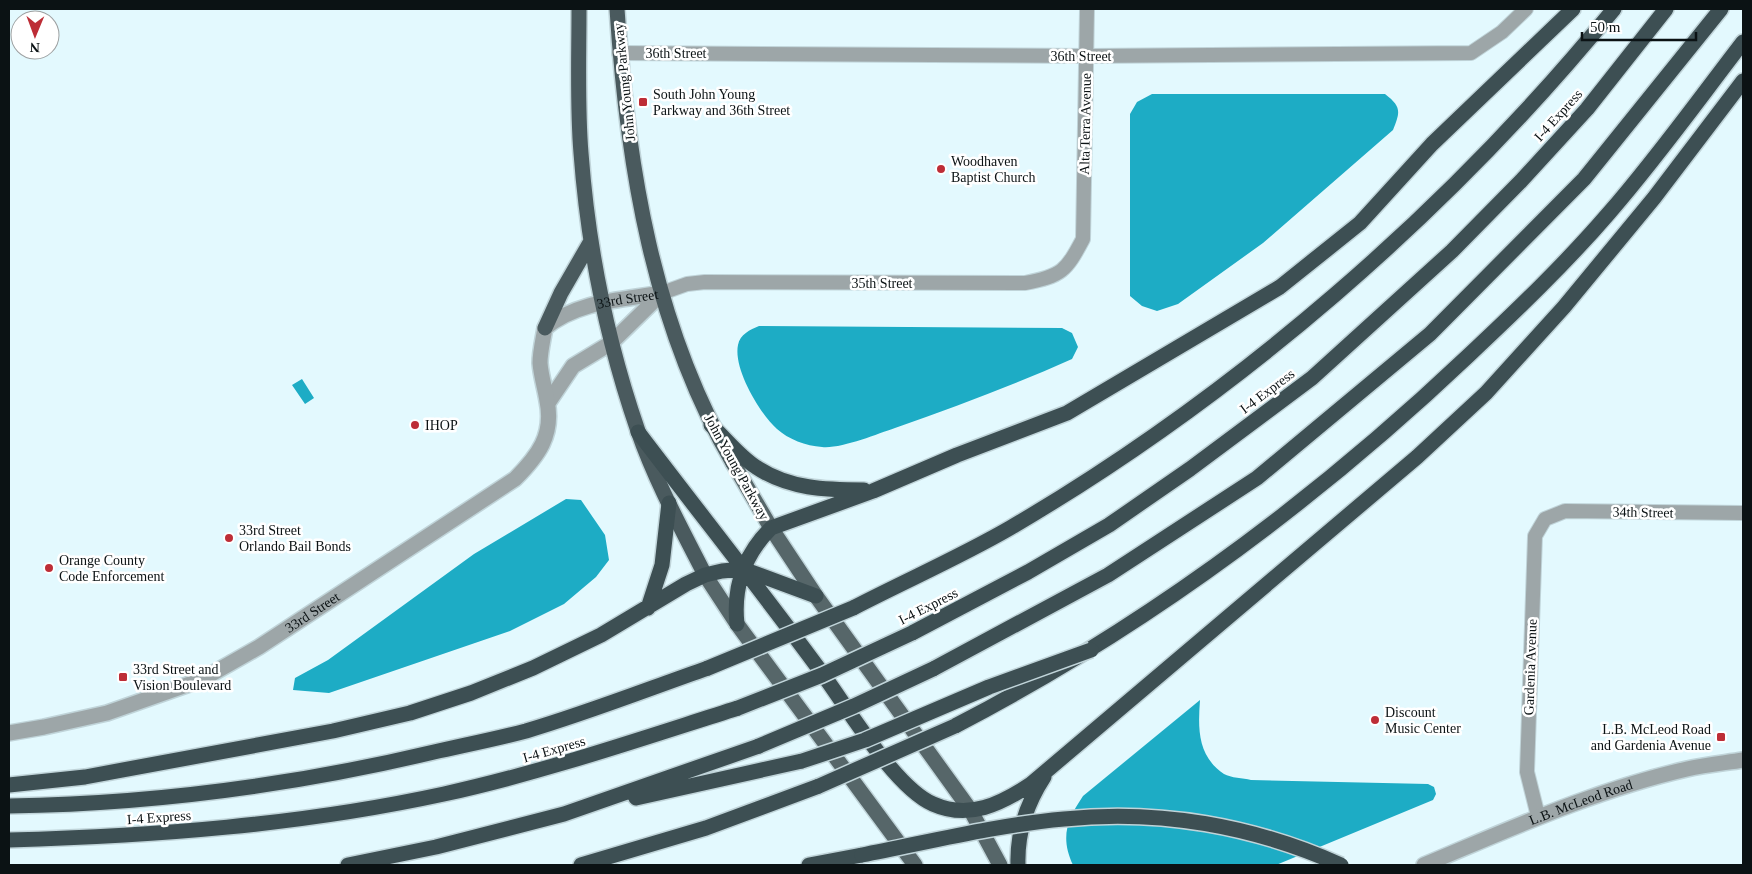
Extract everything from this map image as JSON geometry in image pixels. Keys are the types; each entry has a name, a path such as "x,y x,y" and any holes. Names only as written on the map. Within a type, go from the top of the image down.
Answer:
{"highway":[{"path":"579,9 580,151 591,241 611,343 638,432 669,503 705,575"},
{"name":"John Young Parkway","path":"616,9 633,164 645,228 662,293 689,372 711,426 733,463"},
{"path":"737,624 735,606 737,587 743,569 754,547 771,528 873,490 957,455 1067,413 1280,287 1360,223 1432,144 1573,9"},
{"path":"9,806 112,802 253,787 363,769 526,731 708,668 853,608 1010,528 1169,426 1301,322 1434,204 1520,117 1614,9"},
{"name":"I-4 Express","path":"9,840 193,831 345,812 443,794 545,770 738,708 822,675 912,633 1028,572 1109,526 1190,470 1312,378 1452,251 1520,181 1587,109 1666,9"},
{"path":"564,814 759,746 854,706 933,669 1108,575 1257,478 1422,340 1584,179 1721,9"},
{"path":"581,865 706,828 819,786 955,726 1091,650 1180,591 1279,519 1363,452 1429,393 1556,271 1609,213 1743,42"},
{"path":"638,432 895,773 911,789 932,803 953,810 971,811 995,805 1012,797 1052,765 1417,457 1486,394 1564,307 1654,198 1743,81"},
{"path":"545,328 560,292 591,241"},
{"path":"711,426 755,467 780,480 798,486 827,490 873,490"},
{"path":"648,608 662,565 669,503"},
{"path":"9,785 85,777 333,731 410,713 471,693 533,668 601,635 705,575 743,569 816,596"},
{"path":"348,865 436,847 564,814 802,761 865,740 989,687 1091,650"},
{"path":"1018,865 1021,830 1030,803 1052,765"},
{"path":"809,865 1036,822 1120,816 1178,819 1233,828 1287,843 1341,865"}],"main road":[{"name":"John Young Parkway","path":"733,463 771,528 816,596 971,811 1000,865"},
{"path":"705,575 737,624 915,865"}],"street":[{"name":"Alta Terra Avenue","path":"1083,239 1087,9"},
{"name":"36th Street","path":"620,53 1087,56 1471,53 1502,32 1526,9"},
{"name":"35th Street","path":"662,293 687,284 705,282 1025,283 1046,279 1067,267 1083,239"},
{"name":"33rd Street","path":"9,733 73,721 157,697 201,680 259,648 515,479 534,460 544,446 549,427 548,403 540,362 545,328 556,319 568,313 603,303 662,293"},
{"name":"33rd Street","path":"548,403 573,366 611,343 662,293"},
{"name":"34th Street","path":"1545,519 1565,511 1743,513"},
{"name":"Gardenia Avenue","path":"1538,816 1526,772 1535,536 1545,519"},
{"name":"L.B. McLeod Road","path":"1424,865 1538,816 1635,783 1688,769 1743,760"}],"water":[{"path":"1152,94 1385,94 1397,106 1398,114 1393,130 1263,243 1178,304 1157,311 1142,306 1130,296 1130,114 1137,102"},
{"path":"759,326 1062,328 1072,333 1078,347 1072,359 1028,378 859,440 839,446 822,447 798,441 781,433 763,413 749,390 740,366 738,345 743,335"},
{"path":"302,379 314,398 305,404 292,385"},
{"path":"566,499 581,500 605,535 609,560 596,577 564,604 510,631 329,693 293,690 295,678 328,660 474,554"},
{"path":"1200,700 1199,721 1201,741 1209,759 1224,774 1251,780 1428,784 1434,787 1436,794 1433,800 1276,865 1073,865 1067,846 1067,829 1069,821 1083,796"}],"place":[{"name":"South John Young Parkway and 36th Street","path":"643,102"},
{"name":"Woodhaven Baptist Church","path":"941,169"},
{"name":"IHOP","path":"415,425"},
{"name":"33rd Street Orlando Bail Bonds","path":"229,538"},
{"name":"Orange County Code Enforcement","path":"49,568"},
{"name":"33rd Street and Vision Boulevard","path":"123,677"},
{"name":"Discount Music Center","path":"1375,720"},
{"name":"L.B. McLeod Road and Gardenia Avenue","path":"1721,737"}]}
